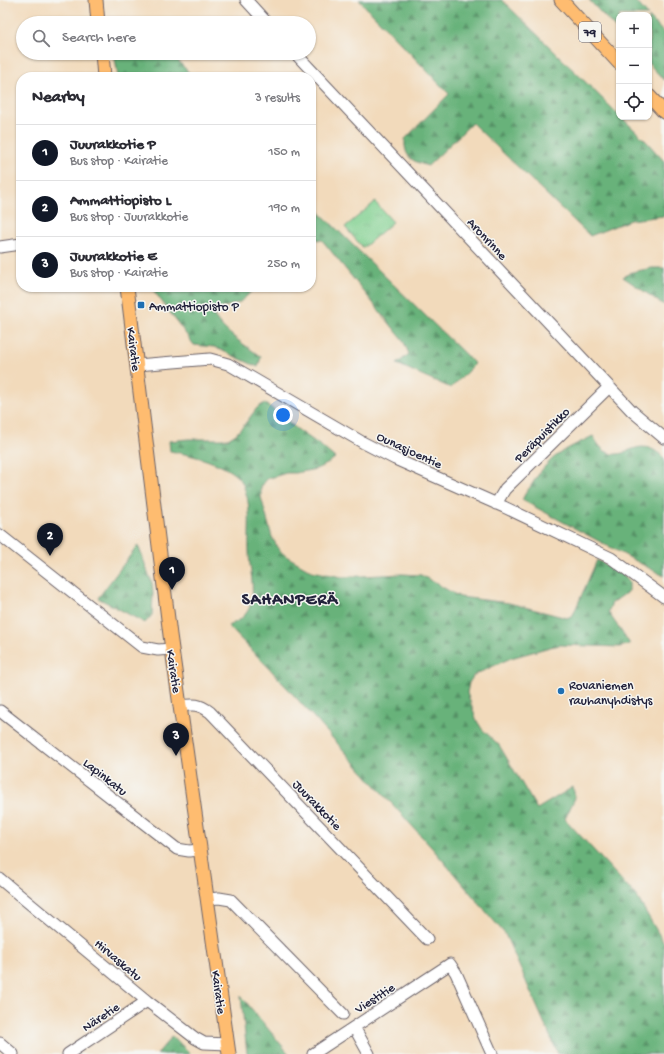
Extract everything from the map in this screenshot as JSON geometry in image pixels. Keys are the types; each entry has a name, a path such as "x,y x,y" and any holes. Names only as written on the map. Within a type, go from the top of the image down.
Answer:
{"main road":[{"path":"96,0 97,16"},
{"name":"79","path":"561,0 616,60"},
{"path":"103,60 104,72"},
{"path":"652,99 664,112"},
{"name":"Kairatie","path":"128,292 172,649 228,1049"}],"street":[{"path":"246,0 261,16"},
{"name":"Aronrinne","path":"302,60 313,72"},
{"name":"Aronrinne","path":"316,75 632,411 664,438"},
{"path":"0,247 16,245"},
{"name":"Ounasjoentie","path":"137,365 210,359 228,364 362,442 395,459 496,504 610,558 664,597"},
{"name":"Peräpuistikko","path":"496,504 505,489 609,387"},
{"path":"0,535 142,647 158,650 172,649"},
{"name":"Juurakkotie","path":"181,706 192,704 197,705 210,712 427,939"},
{"name":"Lapinkatu","path":"0,711 177,849 189,851 200,850"},
{"name":"Hirvaskatu","path":"0,879 147,1001 204,1043 228,1049"},
{"path":"208,899 219,898 231,900 342,1014"},
{"name":"Viestitie","path":"313,1054 450,964 456,973 492,1054"},
{"name":"Näretie","path":"68,1054 147,1001"},
{"path":"354,1027 369,1054"},
{"path":"0,1044 13,1054"}],"green space":[{"path":"359,0 502,0 616,112 616,120 624,120 664,161 664,216 630,220 590,236 472,123 428,166 413,160 407,154 405,139 449,94"},
{"path":"589,0 635,0 645,12 616,12 616,29"},
{"path":"652,20 664,33 664,80 652,67"},
{"path":"115,60 177,60 188,72 117,72"},
{"path":"375,202 393,222 363,248 345,227"},
{"path":"316,209 475,364 451,388 397,364 409,354 403,340 322,240 316,239"},
{"path":"652,268 664,268 664,305 623,277 632,272"},
{"path":"155,292 251,292 240,302 222,308 214,316 224,328 261,357 258,367 214,347 194,345"},
{"path":"265,403 335,458 316,469 296,473 286,473 267,479 261,487 261,497 272,537 279,550 286,556 312,571 342,577 402,574 421,575 460,597 509,603 567,618 573,615 597,560 623,574 629,581 629,591 612,603 608,612 630,644 620,647 560,645 511,658 474,675 469,683 467,693 477,721 482,729 499,745 537,809 573,787 575,798 565,819 637,897 664,943 664,1054 558,1054 505,934 432,848 270,669 228,626 244,616 252,599 249,558 249,513 245,490 242,482 236,475 219,465 170,451 169,441 188,439 228,439 236,434 257,408"},
{"path":"593,436 603,450 612,454 619,454 639,447 646,447 655,450 664,458 664,576 522,500 541,471 552,459 568,448"},
{"path":"138,545 152,583 153,593 152,615 145,623 98,598"},
{"path":"241,996 289,1054 247,1054"},
{"path":"172,1036 191,1054 157,1054"}],"place":[{"name":"Ammattiopisto P","path":"141,305"},
{"name":"Ammattiopisto L","path":"50,556"},
{"name":"Juurakkotie P","path":"172,590"},
{"name":"Rovaniemen rauhanyhdistys","path":"561,691"},
{"name":"Juurakkotie E","path":"176,756"}],"district":[{"name":"SAHANPERÄ","path":"290,598"}]}
